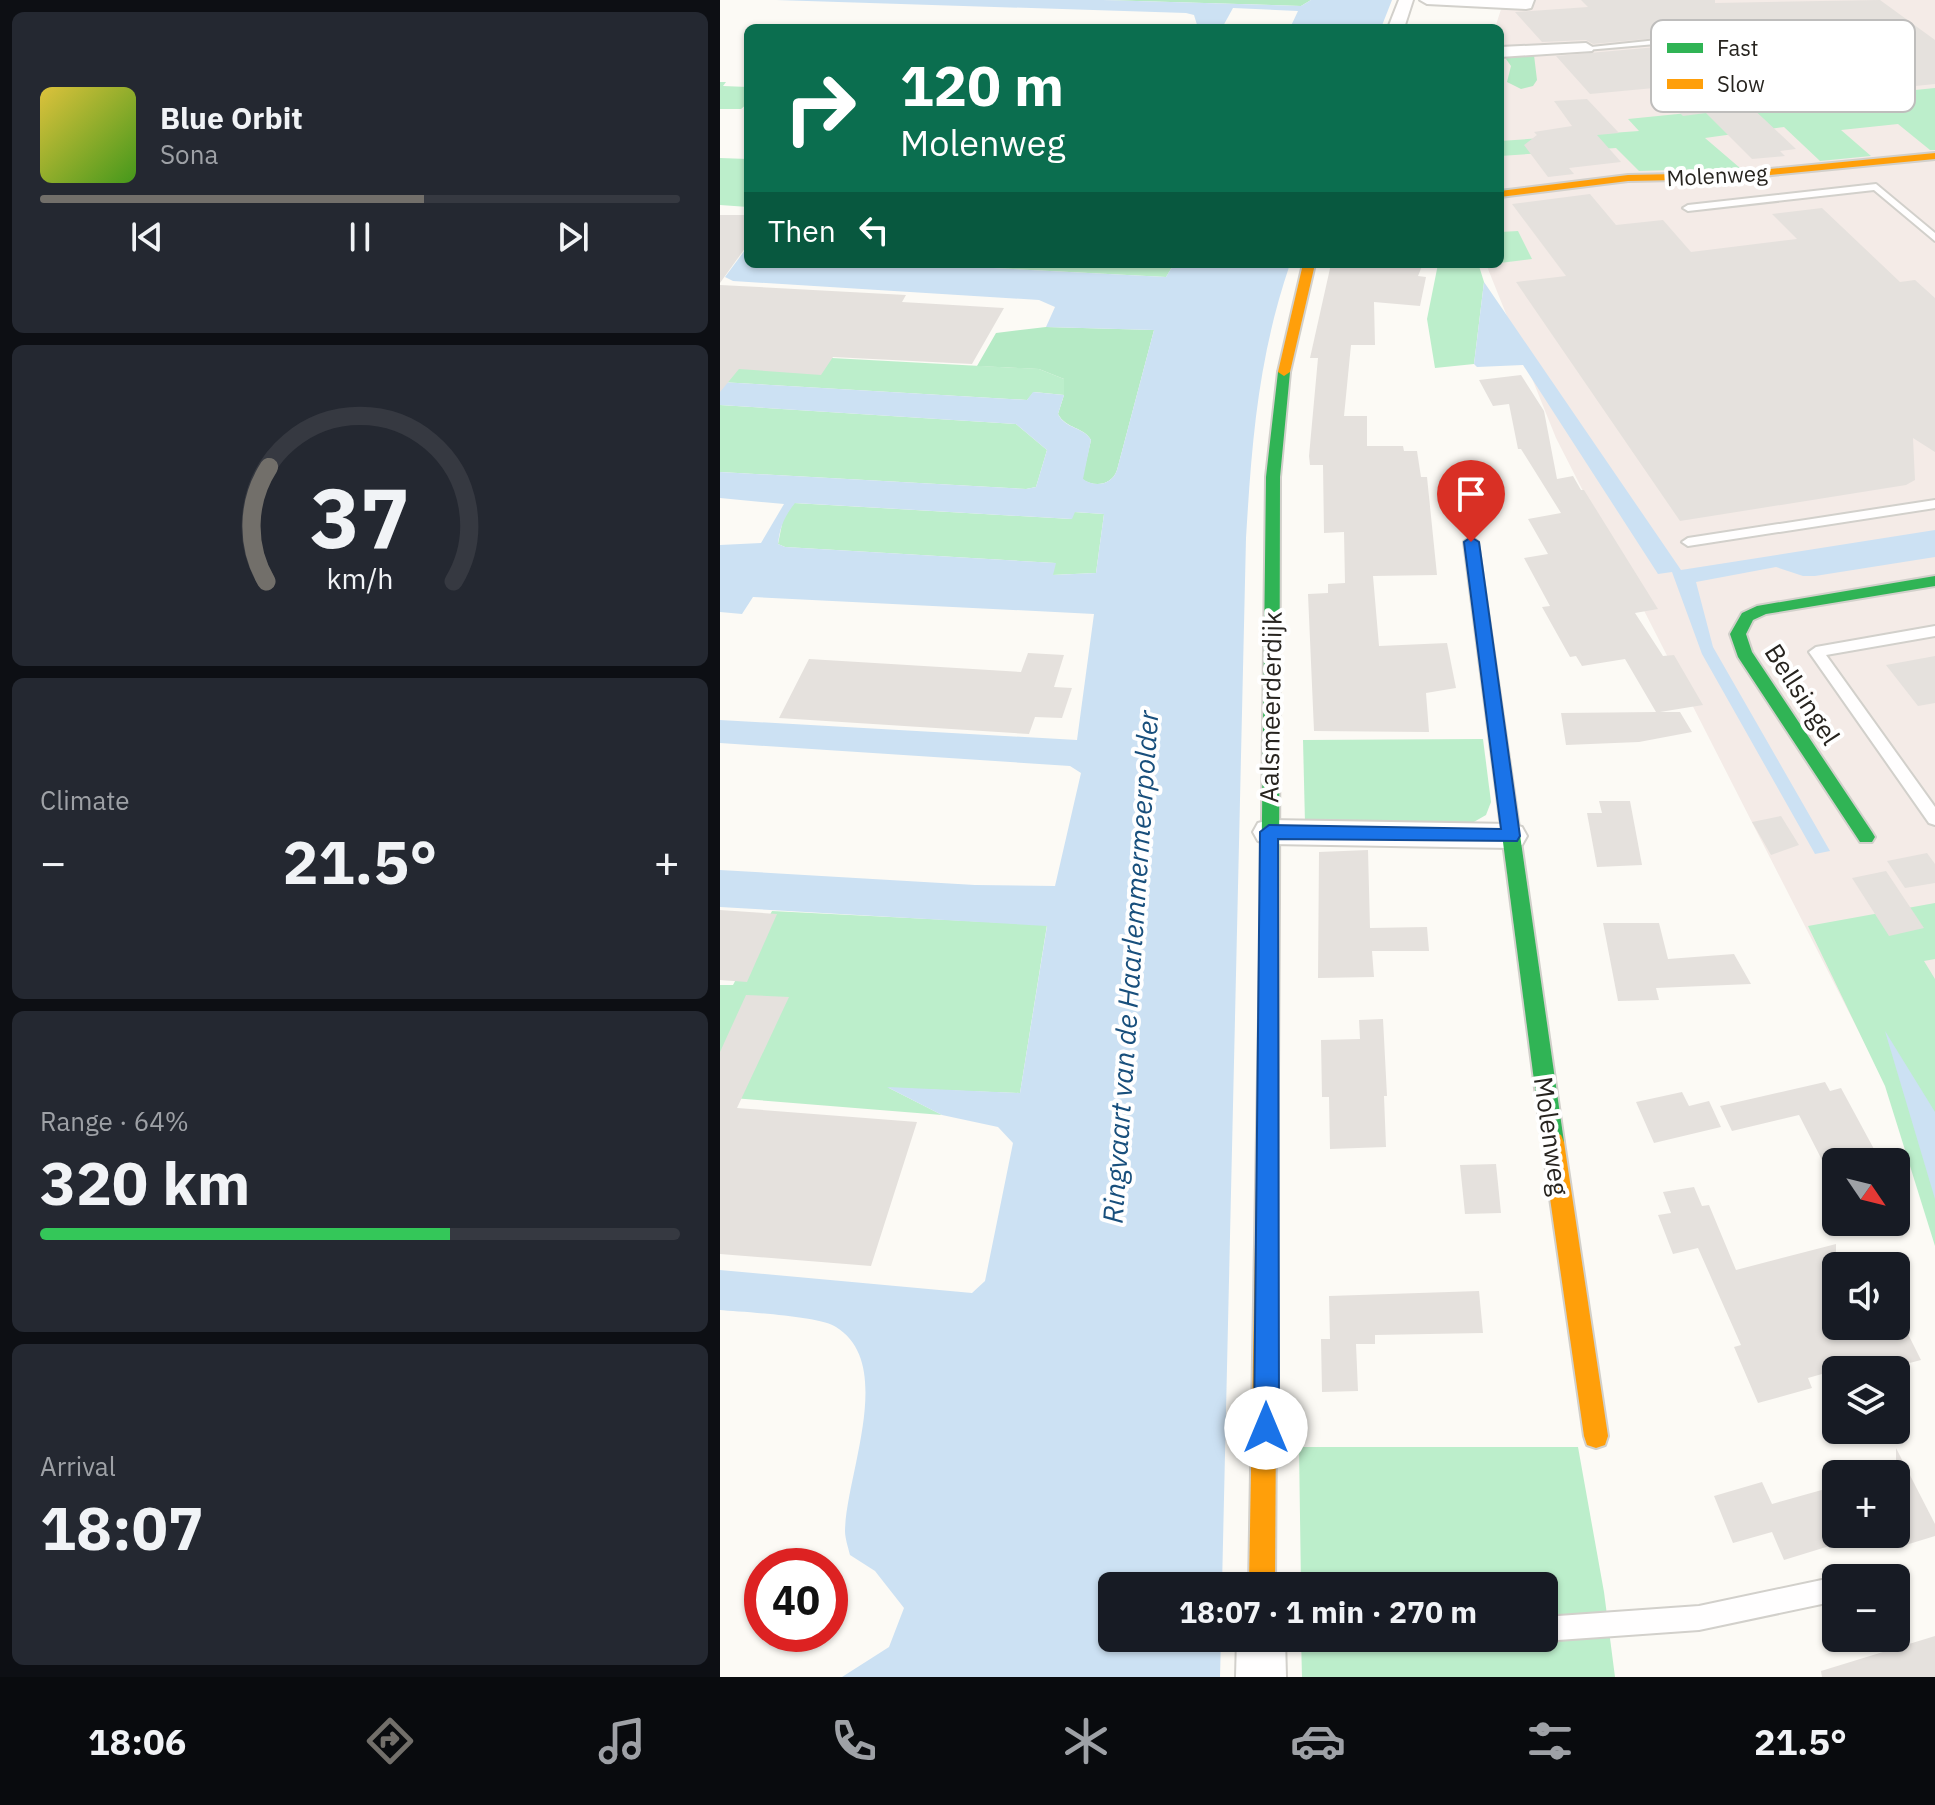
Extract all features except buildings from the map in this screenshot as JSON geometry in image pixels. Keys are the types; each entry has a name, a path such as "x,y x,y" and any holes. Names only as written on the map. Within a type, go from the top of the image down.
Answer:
{"street":[{"path":"1397,24 1406,0"},
{"path":"1427,0 1527,2"},
{"path":"1504,52 1586,48"},
{"name":"Molenweg","path":"1504,194 1628,178 1730,176 1935,156"},
{"name":"Aalsmeerderdijk","path":"1262,1572 1273,477 1277,410 1297,302 1308,268"},
{"name":"Molenweg","path":"1471,542 1596,1436"},
{"name":"Bellsingel","path":"1866,837 1744,653 1738,634 1747,617 1762,610 1935,581"},
{"path":"1269,832 1511,836"},
{"path":"1261,1652 1261,1677"}],"lane":[{"path":"1586,48 1651,42"},
{"path":"1688,208 1876,187 1935,238"},
{"path":"1688,542 1935,504"},
{"path":"1935,631 1816,652 1935,819"},
{"path":"1558,1628 1699,1618 1822,1592"}],"shaded area":[{"path":"1504,0 1935,0 1935,1181 1556,438 1488,268 1504,268 1504,24 1496,24"}],"green space":[{"path":"1103,0 1311,0 1301,6"},
{"path":"1534,55 1537,80 1533,86 1521,89 1507,82 1511,66 1506,59 1508,56"},
{"path":"720,82 726,82 723,86 744,87 744,106 720,109"},
{"path":"1935,88 1935,150 1930,150 1898,124 1841,130 1871,156 1820,161 1784,127 1705,138 1740,168 1639,171 1616,148 1504,156 1504,141 1639,131 1628,119 1697,112 1915,112 1915,90"},
{"path":"720,158 744,159 744,207 720,205"},
{"path":"1518,231 1532,259 1504,262 1504,232"},
{"path":"992,268 1172,268 1166,277"},
{"path":"1437,268 1480,268 1484,282 1474,364 1435,368 1427,319"},
{"path":"1046,327 1154,330 1117,470 1111,479 1102,484 1092,484 1082,479 1091,440 1058,414 1064,395 1064,379 1039,369 977,366 996,333"},
{"path":"720,352 1039,369 1064,379 1064,395 1034,392 1027,400 720,382"},
{"path":"720,405 1016,424 1047,450 1036,487 1026,489 720,472"},
{"path":"794,503 1071,519 1074,512 1104,514 1096,573 1052,575 1055,563 785,547 778,544 783,519"},
{"path":"1483,739 1491,802 1486,815 1472,823 1305,823 1303,740"},
{"path":"1935,903 1935,959 1924,961 1935,979 1935,1246 1910,1166 1910,1148 1904,1148 1885,1086 1808,926"},
{"path":"772,911 1047,925 1020,1093 889,1088 942,1115 720,1097 720,985 733,985"},
{"path":"1299,1447 1578,1447 1604,1592 1615,1677 1302,1677 1301,1652 1558,1652 1558,1572 1301,1572"}],"water":[{"path":"776,0 1103,0 1301,6 1311,0 1392,0 1383,24 1292,24 1298,11 1233,8 1224,24 1197,24 1194,15"},
{"name":"Ringvaart van de Haarlemmermeerpolder","path":"744,251 744,268 992,268 1166,277 1172,268 1289,268 1270,333 1258,400 1246,538 1222,1572 1098,1572 1098,1652 1221,1652 1220,1677 842,1677 889,1647 904,1608 875,1571 850,1555 846,1537 847,1507 863,1422 863,1366 854,1344 827,1323 720,1310 720,1270 972,1293 985,1281 1013,1143 998,1127 942,1115 887,1087 1020,1093 1047,926 720,907 720,870 975,885 1055,886 1081,773 1070,766 720,743 720,720 1077,740 1094,614 753,597 742,614 720,612 720,545 761,543 784,504 720,498 720,472 1026,489 1036,487 1047,450 1016,424 720,405 720,382 1027,400 1033,392 1064,395 1058,414 1061,419 1091,440 1083,479 1093,484 1103,484 1117,470 1154,330 1046,327 1055,307 1039,300 733,281 725,277","holes":["795,503 1072,519 1075,512 1104,514 1096,573 1053,575 1056,563 785,547 778,544 783,522"]},
{"path":"1484,282 1681,570 1935,530 1935,557 1815,576 1803,576 1776,567 1696,582 1713,647 1830,851 1815,854 1702,654 1672,572 1658,574 1523,365 1477,367 1474,364"},
{"path":"1885,1031 1935,1112 1935,1199"}],"traffic: fast":[{"path":"1270,902 1273,477 1284,372"},
{"path":"1471,542 1553,1142"},
{"path":"1866,837 1744,653 1738,634 1747,617 1762,610 1935,581"}],"traffic: slow":[{"path":"1504,194 1628,178 1730,176 1935,156"},
{"path":"1284,372 1308,268"},
{"path":"1262,1572 1270,902"},
{"path":"1553,1142 1596,1436"}],"route":[{"path":"1266,1428 1269,832 1511,836 1471,542"}]}
